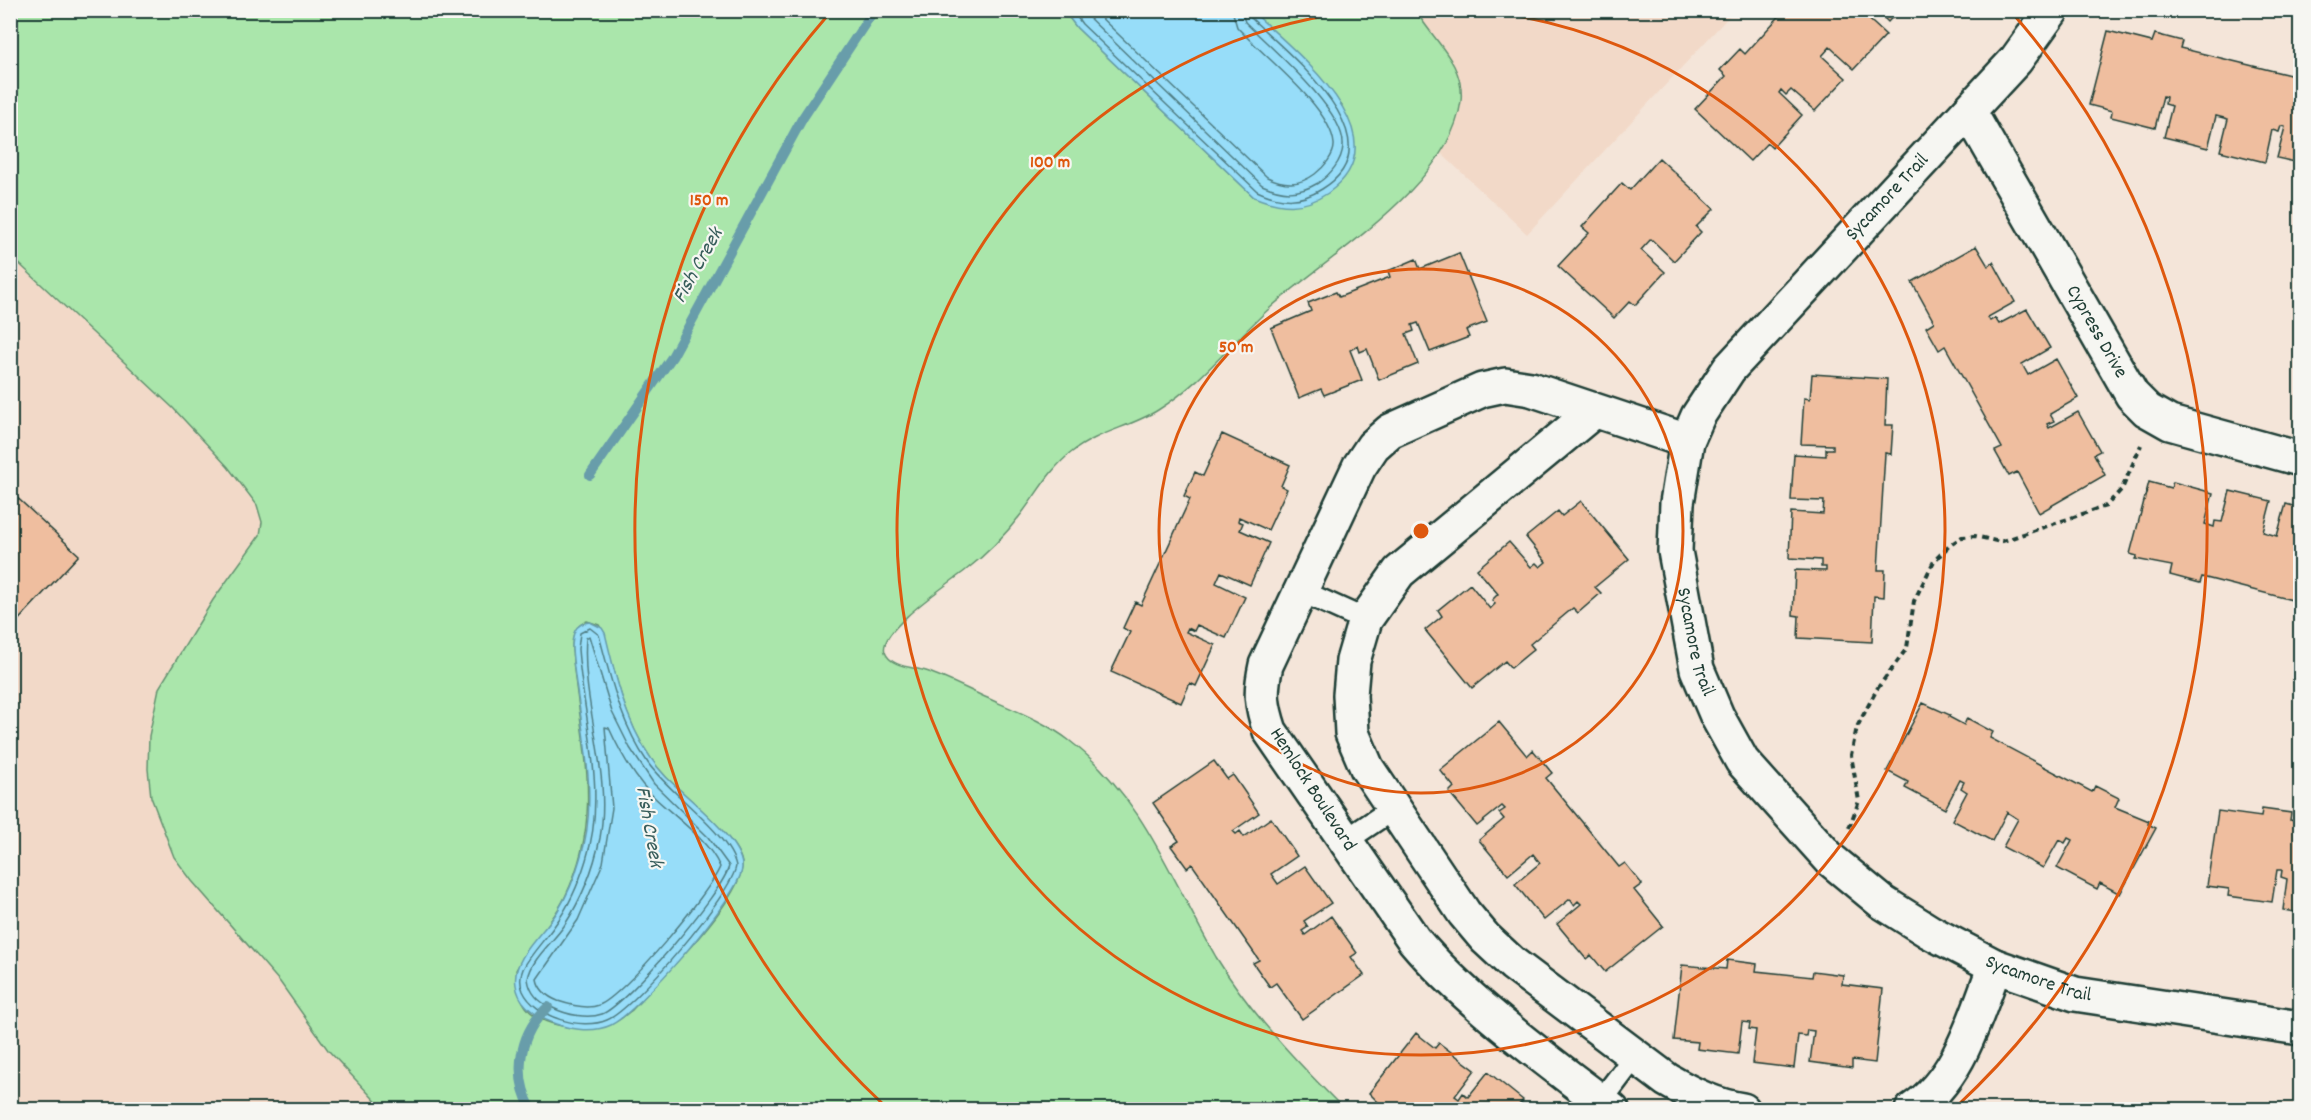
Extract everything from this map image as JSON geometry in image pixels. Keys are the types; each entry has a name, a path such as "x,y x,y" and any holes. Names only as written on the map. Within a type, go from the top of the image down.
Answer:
{"street":[{"name":"Sycamore Trail","path":"2052,10 2016,60 1729,369 1698,416 1688,441 1677,503 1675,551 1698,669 1717,717 1742,761 1831,860 1882,902 1930,932 1995,966 2075,994 2301,1028"},
{"name":"Cypress Drive","path":"1969,111 2126,386 2147,410 2170,423 2301,459"},
{"name":"Hemlock Boulevard","path":"1606,1105 1436,966 1414,940 1270,731 1263,709 1261,688 1266,665 1359,466 1373,446 1390,431 1482,390 1506,385 1531,389 1688,441"},
{"path":"1594,411 1399,572 1365,620 1353,661 1350,695 1352,733 1367,768 1464,913 1485,938 1513,964 1635,1056 1693,1095 1725,1107 1743,1110"},
{"path":"1912,1110 1933,1095 1949,1073 1968,1035 1995,966"}],"lane":[{"path":"1301,591 1365,620"},
{"path":"1345,841 1394,808"},
{"path":"1606,1105 1635,1056"}],"path":[{"path":"1831,860 1858,807 1859,792 1851,755 1857,727 1877,689 1907,648 1914,601 1934,561 1962,537 1975,536 2000,542 2106,506 2122,489 2139,449 2161,418"}],"shaded area":[{"path":"10,11 1167,11 670,545 1274,1109 11,1109"},
{"path":"1290,11 1734,11 1527,234"}],"green space":[{"path":"10,11 1064,11 1077,28 1254,197 1342,106 1310,67 1252,11 1416,11 1453,64 1461,88 1461,101 1452,132 1435,162 1384,216 1270,308 1203,375 1174,399 1148,416 1092,439 1064,458 1016,521 996,543 974,564 903,620 892,632 886,643 885,652 897,664 941,677 1039,722 1070,741 1096,763 1137,814 1170,869 1216,957 1244,998 1276,1037 1344,1109 383,1109 328,1050 280,982 174,857 151,797 148,769 149,736 159,688 213,600 260,535 262,522 257,505 228,467 173,408 11,256","holes":["587,621 599,625 604,633 626,710 643,746 667,778 699,807 734,845 742,867 737,882 713,920 632,1010 619,1020 607,1025 580,1028 552,1023 530,1011 523,1002 516,970 560,907 578,865 585,835 588,804 584,744 572,645 573,636 583,623"]}],"water":[{"path":"1064,11 1252,11 1315,71 1335,96 1349,121 1355,146 1349,171 1328,193 1319,199 1301,205 1283,205 1254,197 1077,28"},
{"path":"590,622 602,628 605,633 626,709 653,762 724,832 740,857 742,868 725,902 664,977 624,1016 611,1025 587,1030 562,1026 535,1014 519,996 516,975 523,956 564,900 576,873 586,835 589,809 586,755 572,649 577,627"}],"building":[{"path":"1785,10 1864,10 1862,13 1886,35 1854,69 1830,47 1822,56 1846,78 1815,111 1791,90 1786,95 1781,90 1779,93 1802,115 1772,148 1767,143 1750,161 1695,109 1726,76 1720,70 1740,49 1745,54"},
{"path":"1876,10 1899,10 1888,22"},
{"path":"2108,31 2152,42 2155,34 2182,41 2180,48 2294,76 2295,69 2300,70 2300,163 2277,158 2285,127 2281,126 2279,132 2272,130 2265,162 2220,151 2228,119 2216,116 2208,148 2164,137 2172,106 2165,104 2166,97 2163,96 2155,128 2111,117 2112,111 2089,105"},
{"path":"1659,158 1714,209 1696,227 1701,232 1674,261 1651,239 1641,250 1665,272 1635,305 1630,301 1614,318 1558,266 1589,233 1582,227 1622,183 1630,190"},
{"path":"1976,246 1988,266 1993,262 2015,302 1988,317 1990,321 1995,318 1999,324 2027,309 2050,348 2022,364 2028,375 2056,359 2078,398 2050,414 2054,421 2047,424 2049,428 2078,412 2100,451 2094,454 2105,475 2039,513 2017,472 2009,476 1995,451 2002,448 1945,346 1939,350 1926,327 1934,322 1912,282"},
{"path":"1459,253 1487,322 1466,330 1469,337 1430,352 1418,323 1412,325 1414,331 1406,334 1418,364 1379,380 1367,349 1360,352 1358,346 1350,350 1362,380 1324,395 1321,389 1299,398 1271,328 1311,311 1308,303 1336,292 1339,297 1390,277 1388,271 1416,259 1420,269"},
{"path":"1812,374 1887,379 1885,425 1893,425 1891,454 1885,453 1878,570 1885,570 1884,597 1874,596 1872,642 1798,638 1799,616 1793,615 1795,570 1826,571 1826,567 1821,567 1821,560 1789,558 1791,512 1823,514 1824,501 1791,500 1794,454 1826,456 1826,449 1833,449 1833,445 1801,444 1804,398 1810,399"},
{"path":"1222,434 1290,465 1281,486 1287,489 1268,530 1239,517 1238,521 1243,523 1240,530 1269,543 1250,585 1221,572 1216,583 1245,597 1226,638 1197,625 1194,631 1188,628 1186,632 1215,645 1196,686 1190,683 1181,703 1111,672 1130,632 1123,628 1135,602 1141,605 1190,499 1184,496 1195,472 1203,476"},
{"path":"2149,482 2171,488 2173,482 2213,493 2205,524 2214,527 2215,521 2222,522 2230,491 2271,501 2263,532 2277,536 2286,504 2300,508 2300,602 2202,577 2200,583 2170,575 2172,566 2135,559 2137,556 2130,554"},
{"path":"10,491 79,555 10,629"},
{"path":"1581,501 1629,559 1595,587 1601,593 1578,613 1573,608 1530,644 1534,649 1511,668 1505,661 1472,688 1425,630 1442,616 1438,610 1470,584 1490,609 1495,604 1492,600 1498,594 1477,569 1509,542 1531,567 1536,563 1540,567 1546,562 1526,537 1558,511 1562,516"},
{"path":"1923,703 1950,715 1949,717 1964,725 1967,718 1993,732 1990,738 2092,792 2095,786 2119,798 2115,807 2149,821 2148,824 2156,828 2120,894 2100,883 2097,889 2057,868 2072,840 2068,838 2065,843 2059,840 2043,868 2003,847 2018,819 2007,812 1992,841 1952,820 1967,792 1961,788 1964,782 1960,780 1945,809 1905,788 1908,782 1887,771"},
{"path":"1499,722 1527,756 1533,750 1552,773 1546,778 1619,867 1625,863 1642,884 1634,890 1663,926 1605,972 1591,955 1586,959 1557,924 1581,904 1578,901 1574,905 1570,899 1544,920 1515,884 1540,863 1533,854 1508,875 1479,840 1504,819 1499,813 1505,809 1502,806 1477,826 1449,792 1454,787 1440,770"},
{"path":"1214,761 1227,779 1233,775 1259,813 1233,831 1236,834 1240,831 1244,837 1271,818 1297,856 1271,874 1278,884 1305,866 1331,903 1304,921 1308,927 1302,931 1305,935 1331,916 1357,953 1351,957 1364,975 1302,1019 1276,983 1270,987 1253,963 1259,960 1192,864 1187,868 1171,846 1179,841 1153,803"},
{"path":"2262,809 2291,813 2290,820 2300,821 2300,913 2283,910 2287,879 2281,877 2282,870 2277,870 2272,902 2228,896 2229,889 2207,886 2218,811 2261,817"},
{"path":"1727,960 1757,964 1756,971 1812,977 1813,971 1843,975 1842,984 1883,989 1875,1063 1852,1060 1852,1068 1810,1062 1814,1031 1807,1030 1806,1036 1798,1035 1794,1068 1752,1063 1756,1030 1749,1029 1750,1023 1742,1022 1738,1054 1697,1049 1698,1042 1674,1040 1682,965 1726,969"},
{"path":"1416,1033 1435,1048 1439,1043 1475,1070 1455,1096 1459,1099 1463,1093 1468,1097 1488,1072 1523,1100 1515,1110 1386,1110 1369,1093"}],"waterway":[{"name":"Fish Creek","path":"590,475 672,357 802,119 874,10"},
{"name":"Fish Creek","path":"532,1110 522,1083 522,1055 530,1029 548,1007"}]}
